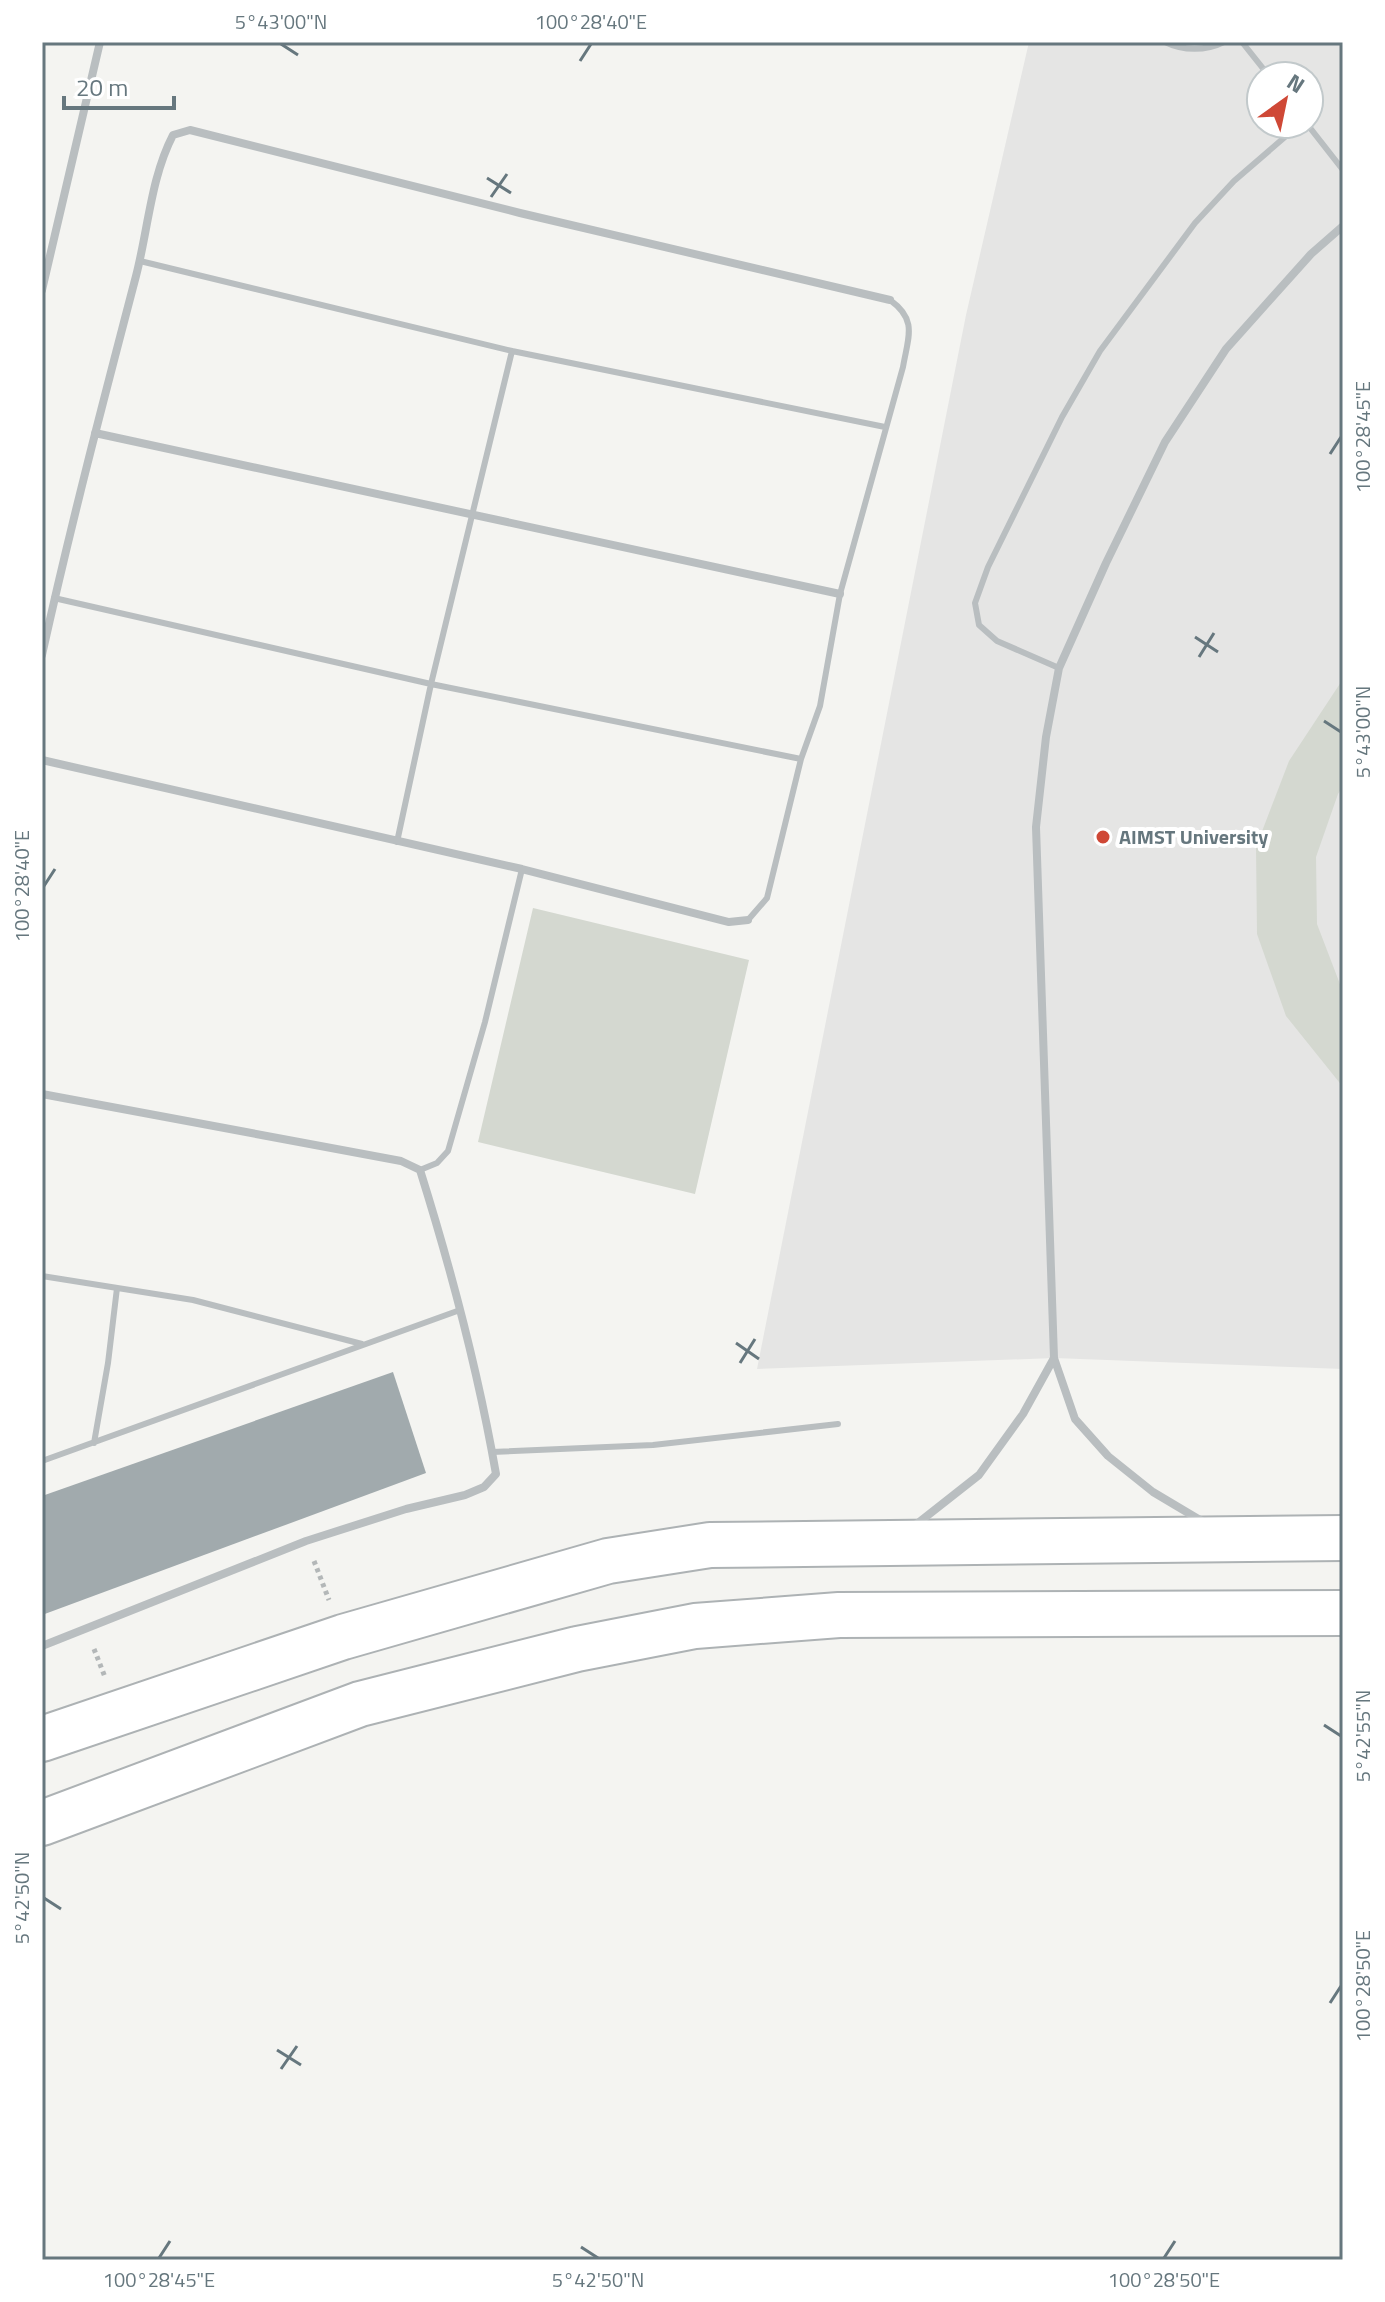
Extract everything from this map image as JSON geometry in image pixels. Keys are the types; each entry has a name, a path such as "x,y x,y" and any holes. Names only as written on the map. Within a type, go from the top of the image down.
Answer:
{"main road":[{"path":"42,1739 343,1637 608,1561 710,1545 1343,1538"},
{"path":"42,1823 360,1704 577,1649 695,1626 839,1615 1343,1613"}],"street":[{"path":"42,290 100,42"},
{"path":"42,655 164,153 173,135 190,130 520,213 890,300"},
{"path":"1232,1539 1153,1492 1108,1456 1075,1419 1054,1358 1036,827 1046,737 1059,668 1165,442 1226,349 1311,254 1343,226"},
{"path":"95,433 840,594"},
{"path":"42,760 522,869 729,922 748,920"},
{"path":"42,1094 401,1161 420,1170 460,1310 496,1474 484,1487 306,1541 42,1646"},
{"path":"891,1544 979,1475 1023,1414 1054,1358"}],"lane":[{"path":"1165,42 1195,49 1224,42"},
{"path":"1242,42 1256,60"},
{"path":"1059,668 997,641 979,625 975,603 988,567 1062,417 1100,351 1195,223 1234,181 1281,140"},
{"path":"1320,140 1343,170"},
{"path":"140,261 512,351 885,427"},
{"path":"748,920 767,898 801,759 823,694 840,594 903,367 909,332 907,316 890,300"},
{"path":"397,843 431,684 512,351"},
{"path":"54,598 431,684 801,759"},
{"path":"420,1170 437,1163 448,1151 485,1022 522,869"},
{"path":"42,1276 193,1300 362,1344"},
{"path":"94,1443 117,1288"},
{"path":"42,1461 460,1310"},
{"path":"492,1452 653,1445 838,1424"}],"path":[{"path":"306,1541 343,1637"},
{"path":"86,1629 120,1713"}],"shaded area":[{"name":"AIMST University","path":"1029,42 1343,42 1343,1369 1054,1358 757,1369 966,315"},
{"path":"1343,679 1343,786 1316,857 1317,924 1343,992 1343,1087 1286,1016 1257,934 1256,847 1289,761"},
{"path":"533,908 749,960 695,1194 478,1142"}],"building":[{"path":"393,1372 426,1473 42,1615 42,1496"}],"place":[{"name":"AIMST University","path":"1103,837"}]}
